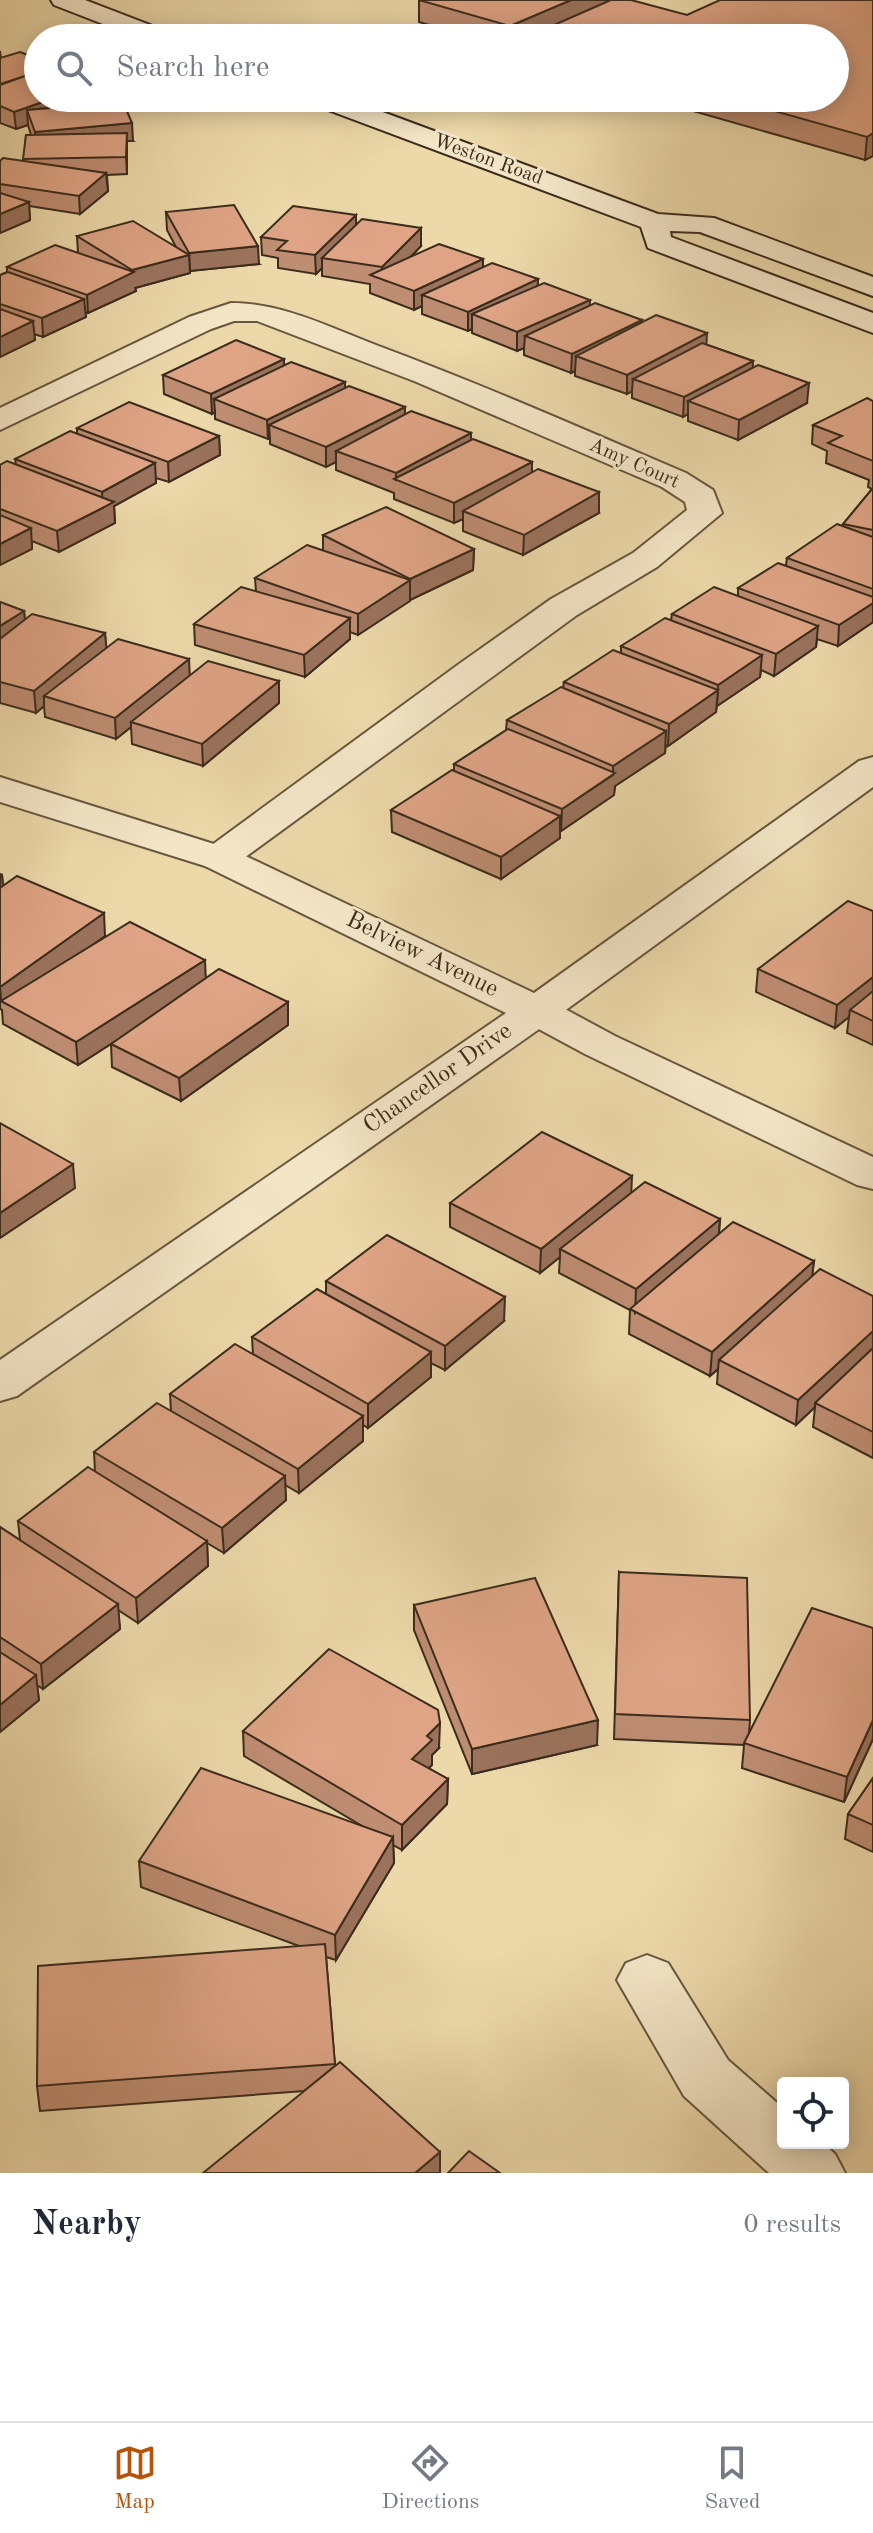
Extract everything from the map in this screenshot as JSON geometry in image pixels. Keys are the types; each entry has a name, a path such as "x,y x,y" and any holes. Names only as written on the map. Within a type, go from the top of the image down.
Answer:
{"street":[{"path":"63,0 126,24"},
{"name":"Weston Road","path":"359,112 654,222 704,224 873,287"},
{"name":"Weston Road","path":"654,222 658,242 873,324"},
{"name":"Amy Court","path":"0,420 200,323 231,312 259,312 330,335 425,374 674,480 701,497 705,513 675,539 564,607 219,858"},
{"name":"Chancellor Drive","path":"0,1384 537,1011 873,769"},
{"name":"Belview Avenue","path":"0,789 219,858 873,1175"},
{"path":"647,1980 706,2078 813,2173"}],"building":[{"path":"419,0 571,0 515,24 503,24"},
{"path":"611,0 631,0 687,15 720,0 873,0 873,133 867,137 778,112 849,112 849,24 556,24"},
{"path":"24,54 24,76 0,84 0,58"},
{"path":"24,76 24,108 14,112 0,106 0,85"},
{"path":"28,112 127,112 132,123 35,132"},
{"path":"127,133 126,157 23,159 26,135"},
{"path":"3,158 106,173 79,196 0,184 0,161"},
{"path":"0,193 29,202 0,214"},
{"path":"234,205 258,246 189,253 166,212"},
{"path":"293,206 356,215 315,255 277,250 287,241 261,237"},
{"path":"362,219 421,228 382,267 322,258"},
{"path":"133,221 189,255 132,270 77,236"},
{"path":"439,244 483,259 414,291 370,275"},
{"path":"55,245 134,272 87,295 7,267"},
{"path":"492,263 538,279 468,312 422,295"},
{"path":"8,272 84,299 42,318 0,304 0,275"},
{"path":"544,283 590,300 517,332 472,314"},
{"path":"595,303 642,320 572,354 525,336"},
{"path":"0,309 33,321 0,337"},
{"path":"656,315 707,333 627,375 576,356"},
{"path":"236,340 284,359 211,394 163,375"},
{"path":"702,343 753,361 684,397 633,379"},
{"path":"291,362 345,382 267,420 214,399"},
{"path":"758,365 809,383 739,420 688,401"},
{"path":"349,386 405,407 326,447 269,425"},
{"path":"867,398 873,401 873,461 828,443 842,436 813,425"},
{"path":"129,402 219,436 168,462 77,428"},
{"path":"411,411 471,433 396,473 336,451"},
{"path":"70,431 155,463 102,492 15,459"},
{"path":"473,439 532,462 454,503 394,479"},
{"path":"7,461 114,502 57,531 0,509 0,465"},
{"path":"538,469 599,492 524,535 463,511"},
{"path":"873,488 873,530 843,524"},
{"path":"386,507 474,549 410,579 323,535"},
{"path":"0,515 31,528 0,544"},
{"path":"837,524 873,537 873,589 787,558"},
{"path":"307,545 410,580 358,614 255,578"},
{"path":"778,563 873,597 873,603 839,625 738,588"},
{"path":"241,587 350,618 304,655 194,624"},
{"path":"714,587 818,626 776,654 672,614"},
{"path":"0,602 24,611 0,626"},
{"path":"32,614 105,633 34,691 0,682 0,639"},
{"path":"665,618 762,655 718,685 621,646"},
{"path":"118,639 189,659 115,718 44,696"},
{"path":"613,650 718,690 669,724 564,682"},
{"path":"208,661 279,681 202,744 131,722"},
{"path":"561,687 666,731 613,766 507,720"},
{"path":"508,729 615,773 562,809 454,764"},
{"path":"452,770 560,816 501,857 391,810"},
{"path":"17,876 104,913 0,987 0,888"},
{"path":"848,901 873,911 873,977 837,1005 758,969"},
{"path":"130,922 205,960 76,1042 1,1001"},
{"path":"219,969 288,1002 179,1078 111,1044"},
{"path":"873,991 873,1021 850,1010"},
{"path":"0,1123 73,1164 0,1213"},
{"path":"542,1132 632,1176 541,1249 450,1203"},
{"path":"645,1182 720,1219 636,1289 560,1249"},
{"path":"733,1222 814,1261 712,1352 630,1309"},
{"path":"387,1235 505,1297 445,1346 326,1281"},
{"path":"820,1269 873,1296 873,1331 798,1400 719,1360"},
{"path":"317,1289 431,1352 368,1404 252,1337"},
{"path":"235,1344 363,1416 298,1469 170,1394"},
{"path":"873,1348 873,1432 815,1403"},
{"path":"157,1403 285,1476 222,1528 94,1452"},
{"path":"88,1467 207,1541 136,1598 18,1521"},
{"path":"0,1527 118,1604 41,1664 0,1637"},
{"path":"619,1572 747,1578 750,1720 615,1714"},
{"path":"535,1578 598,1720 472,1749 414,1605"},
{"path":"812,1608 873,1628 873,1720 847,1777 744,1743"},
{"path":"329,1649 438,1710 440,1723 427,1736 432,1740 412,1759 448,1779 402,1825 243,1731"},
{"path":"0,1652 36,1675 0,1705"},
{"path":"201,1768 393,1837 335,1935 139,1861"},
{"path":"873,1778 873,1825 848,1814"},
{"path":"325,1944 335,2064 37,2086 38,1966"},
{"path":"340,2062 440,2152 415,2173 203,2173"},
{"path":"469,2151 500,2173 448,2173"}]}
